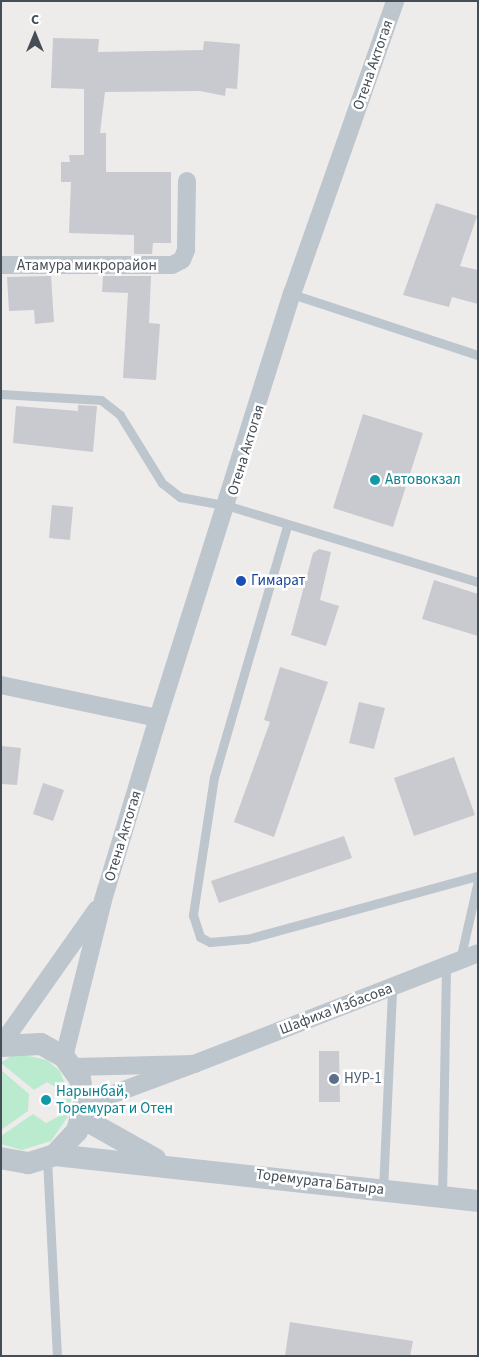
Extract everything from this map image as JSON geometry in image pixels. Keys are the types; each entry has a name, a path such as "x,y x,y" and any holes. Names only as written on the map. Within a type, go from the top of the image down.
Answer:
{"street":[{"name":"Отена Актогая","path":"69,1062 103,900 158,718 229,506 292,294 395,1"},
{"name":"Атамура микрорайон","path":"1,265 172,265 182,260 186,250 187,181"},
{"path":"1,685 158,718"},
{"name":"Отена Актогая","path":"1,1045 103,900"},
{"name":"Шафиха Избасова","path":"83,1112 194,1064 478,953"},
{"path":"1,1045 40,1044 69,1062 194,1064"},
{"path":"51,1156 69,1142 83,1112 69,1062"},
{"path":"83,1112 162,1164"},
{"name":"Торемурата Батыра","path":"1,1158 28,1163 51,1156 162,1164 478,1201"}],"lane":[{"path":"292,294 478,355"},
{"path":"1,394 102,400 120,415 162,484 180,497 229,506 287,526 478,582"},
{"path":"287,526 214,777 193,915 200,937 210,942 247,939 478,876"},
{"path":"442,1197 453,963 478,881"},
{"path":"383,1190 392,988"},
{"path":"51,1156 57,1356"}],"green space":[{"path":"15,1053 47,1060 60,1071 71,1100 69,1115 51,1141 22,1150 1,1144 1,1136 33,1114 46,1123 63,1114 63,1092 47,1082 34,1090 1,1063"},
{"path":"1,1070 29,1094 28,1111 1,1130"}],"building":[{"path":"53,38 99,39 98,52 203,50 204,41 240,44 237,89 226,88 225,96 200,91 105,92 100,133 106,133 106,172 171,172 171,243 153,243 152,254 134,254 134,235 69,233 71,182 61,182 61,162 70,162 69,155 84,155 84,89 51,88"},
{"path":"436,203 477,216 460,266 478,270 478,304 452,297 449,307 403,295"},
{"path":"51,276 54,322 35,324 34,310 9,311 7,277"},
{"path":"103,276 151,276 149,323 160,324 156,380 123,378 128,293 102,292"},
{"path":"78,405 97,406 93,452 13,443 16,406 78,411"},
{"name":"Автовокзал","path":"363,414 423,433 393,527 333,508"},
{"path":"52,505 73,507 70,540 49,538"},
{"path":"319,549 331,552 320,600 339,606 326,646 291,635 313,553"},
{"path":"434,580 478,594 478,636 422,619"},
{"path":"280,667 328,682 274,837 234,822 270,722 264,720"},
{"path":"359,702 385,708 374,749 349,743"},
{"path":"1,746 21,748 17,785 1,784"},
{"path":"454,757 475,815 414,836 394,778"},
{"path":"43,783 64,790 53,821 33,814"},
{"path":"344,836 352,858 219,903 211,881"},
{"path":"319,1051 339,1051 340,1102 319,1102"},
{"path":"290,1322 413,1341 410,1356 285,1356"}],"place":[{"name":"Автовокзал","path":"375,480"},
{"name":"Гимарат","path":"241,581"},
{"name":"НУР-1","path":"334,1079"},
{"name":"Нарынбай, Торемурат и Отен","path":"46,1100"}]}
